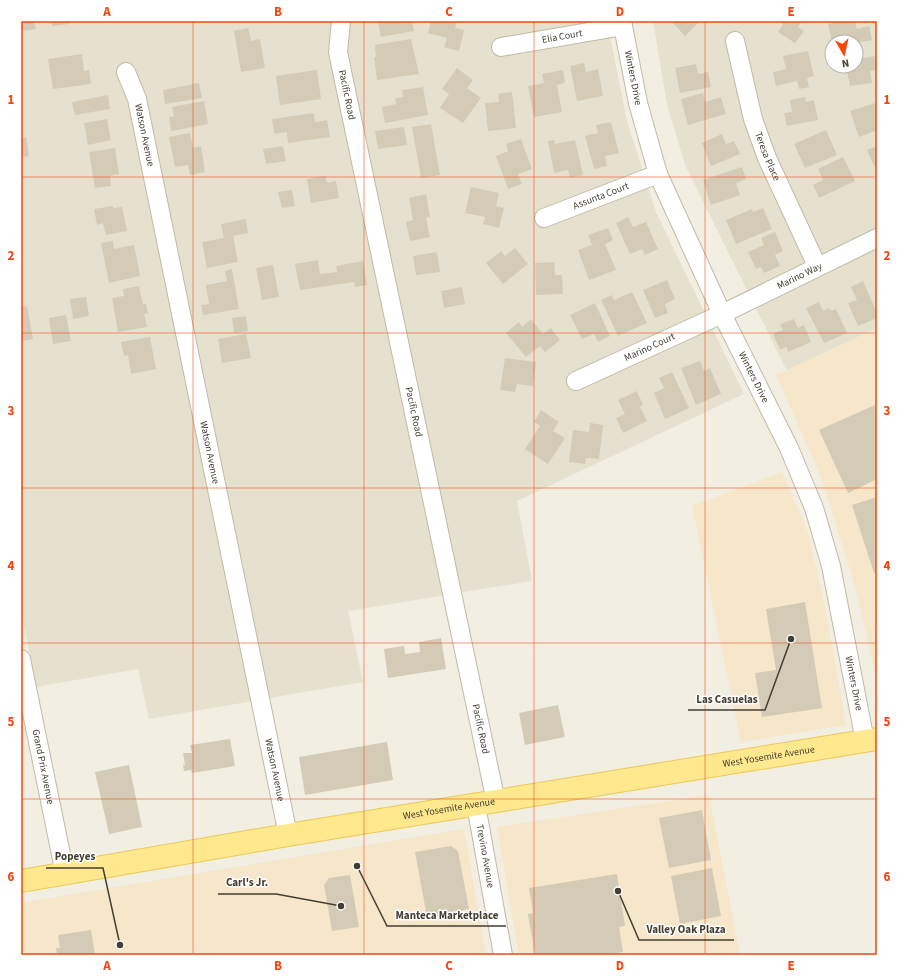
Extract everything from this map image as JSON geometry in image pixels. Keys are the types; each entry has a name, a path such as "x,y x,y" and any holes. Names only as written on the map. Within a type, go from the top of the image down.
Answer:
{"main road":[{"name":"West Yosemite Avenue","path":"21,882 288,835 486,804 871,740"}],"street":[{"name":"Pacific Road","path":"341,21 338,52 486,804"},
{"name":"Elia Court","path":"501,47 622,23"},
{"name":"Winters Drive","path":"622,23 638,103 658,174 722,314 789,448 814,508 831,566 871,740"},
{"name":"Teresa Place","path":"735,41 753,119 767,158 817,266"},
{"name":"Watson Avenue","path":"126,72 137,99 288,835"},
{"name":"Assunta Court","path":"544,218 658,174"},
{"name":"Marino Way","path":"722,314 817,266 877,238"},
{"name":"Marino Court","path":"576,381 722,314"},
{"name":"Grand Prix Avenue","path":"21,659 65,874"},
{"name":"Trevino Avenue","path":"486,804 503,955"}],"shaded area":[{"path":"21,21 607,21 627,121 656,212 744,394 517,501 532,581 348,611 363,682 149,719 138,669 36,687 21,611"},
{"path":"653,21 877,21 877,328 787,371 685,165 667,104"},
{"path":"877,328 877,681 854,582 820,475 776,375"},
{"path":"782,472 808,532 826,612 846,725 741,742 692,506"},
{"path":"709,795 740,955 519,955 497,827"},
{"path":"464,829 486,955 21,955 21,903"}],"building":[{"path":"21,21 34,21 36,29 21,31"},
{"path":"51,21 69,21 69,24 52,26"},
{"path":"412,21 414,31 381,37 378,22"},
{"path":"431,21 457,21 455,28 464,30 459,51 444,47 447,38 428,33"},
{"path":"671,21 698,21 699,22 685,36"},
{"path":"779,21 802,21 798,27 804,31 795,43 778,32 783,24"},
{"path":"831,21 855,21 857,29 869,26 872,40 864,42 864,34 830,34 828,24 832,23"},
{"path":"248,28 251,41 260,39 265,68 241,72 234,31"},
{"path":"411,39 419,74 377,80 374,57 376,57 375,45"},
{"path":"808,51 814,76 807,78 809,87 799,89 797,81 776,86 773,72 786,69 783,56"},
{"path":"82,54 84,71 89,70 91,84 53,89 48,59"},
{"path":"876,56 877,70 870,71 872,83 850,86 848,74 864,74 864,58"},
{"path":"584,63 586,72 598,69 603,96 577,101 570,66"},
{"path":"696,64 698,74 708,72 711,87 680,93 675,68"},
{"path":"457,68 473,80 467,88 481,98 463,123 440,108 449,94 442,89"},
{"path":"317,70 321,99 280,105 276,76"},
{"path":"563,70 565,83 557,85 562,112 534,117 528,86 544,83 542,74"},
{"path":"199,83 202,98 165,104 163,90"},
{"path":"423,87 428,115 385,123 382,107 396,104 395,98 403,97 402,90"},
{"path":"512,92 516,128 488,131 485,103 499,102 498,94"},
{"path":"703,93 705,102 721,97 726,114 688,125 681,99"},
{"path":"108,95 110,109 75,115 72,102"},
{"path":"805,97 806,102 814,100 818,120 787,126 784,113 792,112 790,100"},
{"path":"204,101 208,124 171,131 169,117 174,116 172,107"},
{"path":"875,103 877,109 877,130 859,137 850,111"},
{"path":"314,113 315,122 327,120 330,137 288,143 287,132 274,134 272,119"},
{"path":"107,119 111,140 88,145 84,123"},
{"path":"611,122 619,153 605,156 607,166 594,169 585,136 598,133 596,125"},
{"path":"431,124 440,175 421,178 412,127"},
{"path":"404,127 407,145 378,149 375,131"},
{"path":"826,130 837,155 805,168 794,144"},
{"path":"190,133 193,148 201,146 205,172 190,175 188,165 175,167 169,137"},
{"path":"722,134 726,144 734,141 740,154 711,166 702,143"},
{"path":"26,137 29,156 21,157 21,138"},
{"path":"521,139 532,169 518,174 522,184 508,189 496,156 508,151 506,144"},
{"path":"554,140 555,144 575,140 583,175 570,178 568,170 554,173 548,141"},
{"path":"283,146 286,161 266,164 263,149"},
{"path":"877,146 877,172 867,150"},
{"path":"115,148 119,174 110,176 111,186 95,188 89,152"},
{"path":"843,157 855,181 819,198 813,185 823,180 818,169"},
{"path":"742,167 746,179 736,183 740,195 711,205 703,180"},
{"path":"325,176 327,183 336,181 339,198 311,203 307,179"},
{"path":"471,187 499,193 496,206 504,208 499,228 483,224 485,217 465,213"},
{"path":"292,190 295,206 282,208 278,192"},
{"path":"426,194 430,217 426,218 430,237 410,241 406,222 413,220 409,198"},
{"path":"113,206 113,208 122,207 127,231 106,235 103,223 97,225 94,209"},
{"path":"763,208 772,229 736,244 726,220 752,209 753,212"},
{"path":"628,217 633,227 646,222 658,249 645,255 642,249 630,254 616,223"},
{"path":"246,219 248,233 233,236 238,262 207,268 202,242 224,238 221,224"},
{"path":"608,228 613,240 605,244 616,270 589,280 578,250 592,245 588,235"},
{"path":"775,232 783,251 775,255 780,266 764,273 761,267 756,269 748,252 764,245 761,238"},
{"path":"113,241 114,249 134,245 140,276 109,283 101,243"},
{"path":"515,248 528,264 503,284 486,263 501,251 505,256"},
{"path":"437,252 440,272 416,275 413,256"},
{"path":"318,260 320,274 337,272 336,266 363,261 367,285 355,287 354,282 300,290 295,264"},
{"path":"554,262 555,275 562,275 563,294 536,295 535,263"},
{"path":"273,265 279,297 262,300 256,268"},
{"path":"232,269 239,309 203,315 201,305 209,304 206,285 227,281 225,271"},
{"path":"667,280 675,299 665,304 668,313 655,318 643,290"},
{"path":"863,281 877,313 877,318 858,326 848,303 857,300 851,287"},
{"path":"139,286 143,304 146,304 148,313 144,314 147,327 118,332 112,298 124,296 123,289"},
{"path":"462,287 465,304 444,308 441,291"},
{"path":"632,292 647,323 618,336 601,300 612,295 614,300"},
{"path":"86,297 89,316 73,319 70,299"},
{"path":"819,302 823,311 829,308 831,311 836,309 847,333 824,343 806,308"},
{"path":"595,303 610,336 598,342 594,334 582,339 570,315"},
{"path":"27,306 33,339 21,341 21,307"},
{"path":"66,315 71,341 53,344 49,318"},
{"path":"246,316 248,331 234,333 232,318"},
{"path":"531,319 543,334 551,328 560,340 545,352 540,346 526,357 506,333 519,322 522,327"},
{"path":"794,319 798,328 804,325 811,342 788,352 786,347 780,350 773,334 783,330 780,324"},
{"path":"246,334 251,358 222,363 218,339"},
{"path":"150,337 156,369 131,374 128,355 124,356 121,342"},
{"path":"505,358 536,362 533,386 517,384 515,392 500,390"},
{"path":"700,361 704,371 710,368 721,394 696,405 681,368"},
{"path":"672,372 689,408 665,419 654,393 664,388 659,378"},
{"path":"637,391 643,405 640,407 647,421 623,433 616,418 625,414 618,400"},
{"path":"877,404 877,479 848,493 819,430"},
{"path":"541,410 559,422 553,431 565,438 548,464 525,449 540,426 534,422"},
{"path":"590,423 603,425 599,459 586,458 585,464 569,462 573,430 589,432"},
{"path":"877,497 877,572 874,573 852,505"},
{"path":"805,602 822,708 762,717 755,673 776,670 766,609"},
{"path":"441,638 446,669 388,678 384,649 404,646 405,654 420,652 419,642"},
{"path":"558,705 565,737 525,745 519,713"},
{"path":"230,739 235,766 192,773 191,770 184,771 183,765 185,765 183,753 192,753 190,745"},
{"path":"387,742 393,780 305,795 299,757"},
{"path":"129,765 142,827 109,834 95,772"},
{"path":"702,810 711,860 669,868 659,818"},
{"path":"451,846 458,851 469,909 427,917 415,852"},
{"path":"712,868 721,916 680,924 671,876"},
{"path":"617,874 625,926 619,927 623,952 602,955 535,955 528,914 533,913 529,888"},
{"path":"350,875 359,927 332,931 324,885 329,878"},
{"path":"91,930 95,955 57,955 56,948 60,948 58,935"}],"place":[{"name":"Las Casuelas","path":"791,639"},
{"name":"Manteca Marketplace","path":"357,866"},
{"name":"Valley Oak Plaza","path":"618,891"},
{"name":"Carl's Jr.","path":"341,906"},
{"name":"Popeyes","path":"120,945"}]}
